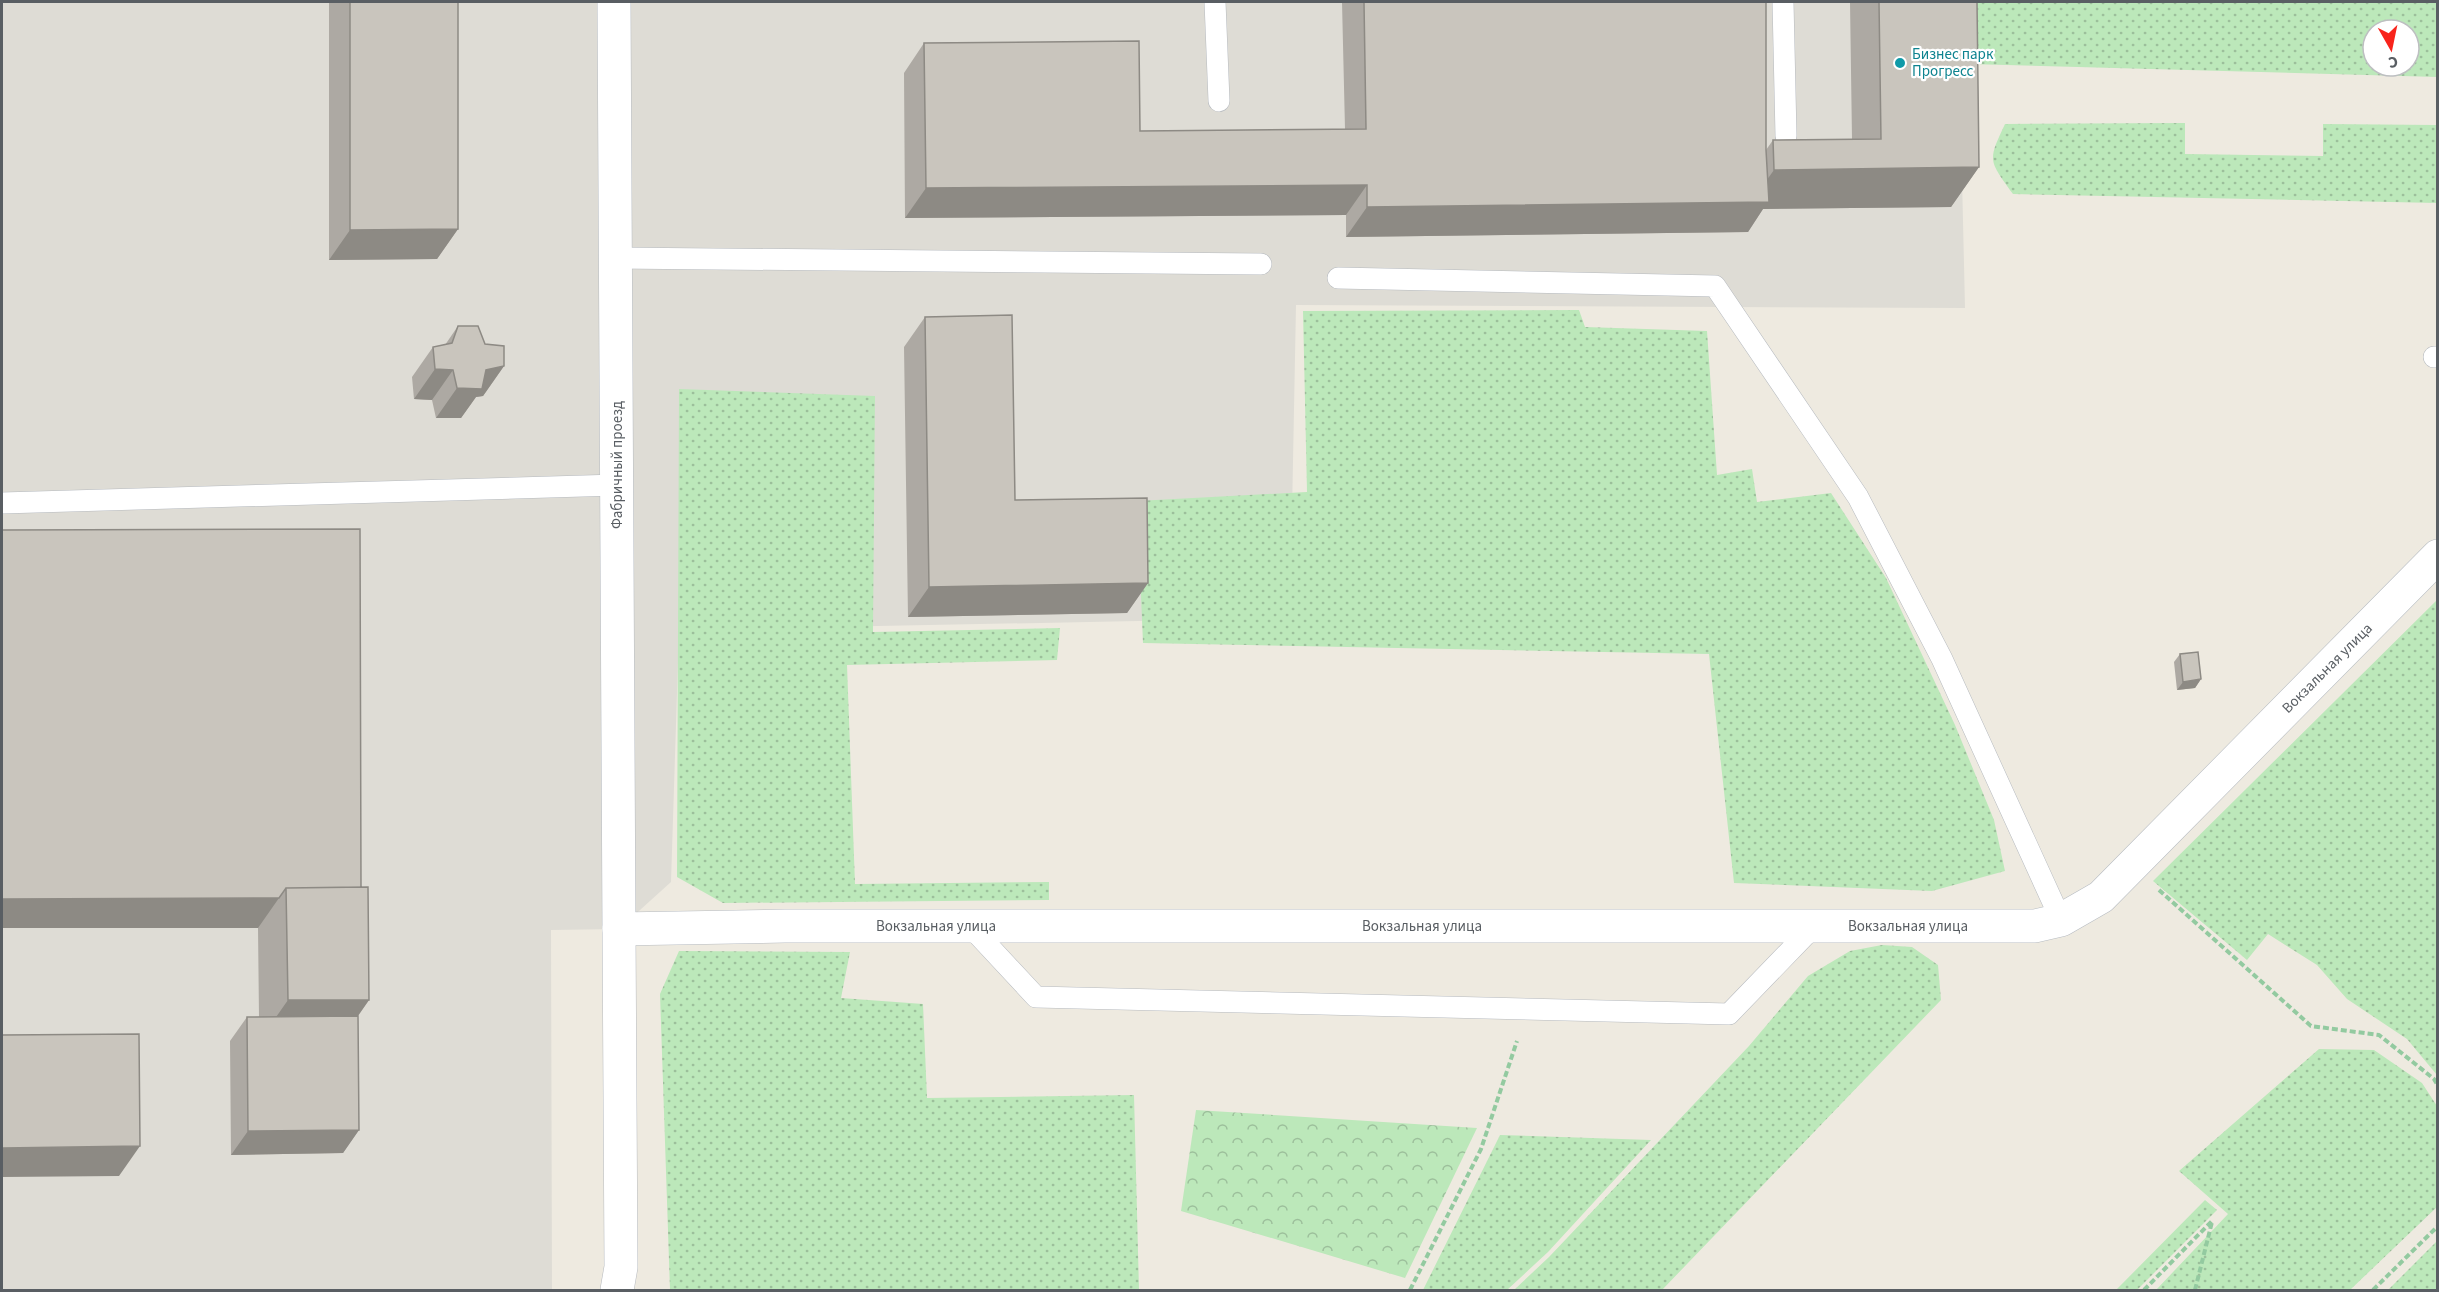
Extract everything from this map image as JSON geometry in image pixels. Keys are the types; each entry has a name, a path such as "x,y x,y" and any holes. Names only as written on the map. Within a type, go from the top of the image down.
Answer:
{"street":[{"name":"Фабричный проезд","path":"615,2 619,929"},
{"name":"Вокзальная улица","path":"619,929 970,926 2035,926 2061,920 2101,897 2438,556"},
{"path":"617,1290 621,1267 619,929"}],"lane":[{"path":"1215,2 1219,101"},
{"path":"1783,2 1786,136"},
{"path":"616,258 1261,264"},
{"path":"1338,278 1715,285 1858,497 1942,659 2061,920"},
{"path":"2,503 617,485"},
{"path":"970,926 1036,997 1729,1014 1815,926"}],"path":[{"path":"2132,866 2311,1026 2379,1035 2434,1079 2438,1086"},
{"path":"1410,1290 1481,1149 1528,1009"},
{"path":"2144,1290 2212,1221 2195,1290"},
{"path":"2373,1290 2438,1226"}],"shaded area":[{"path":"2,2 1958,2 1965,308 1296,305 1290,618 679,630 671,882 619,929 551,930 552,1290 2,1290"}],"green space":[{"path":"1966,2 2437,2 2437,77 2421,77 2421,18 2361,18 2361,75 1969,64"},
{"path":"2185,123 2185,154 2323,156 2323,124 2437,125 2437,203 2013,194 1999,174 1993,160 1995,146 2005,124"},
{"path":"1579,310 1585,327 1707,331 1717,475 1752,469 1757,502 1831,493 1886,578 1955,725 1994,820 2005,871 1932,891 1734,883 1709,654 1143,643 1137,501 1307,492 1303,311"},
{"path":"679,389 875,396 873,632 1060,628 1057,660 847,665 855,884 1049,882 1049,900 723,903 677,877"},
{"path":"2437,600 2437,1075 2407,1039 2347,999 2317,965 2268,934 2247,960 2153,881"},
{"path":"1882,945 1912,947 1938,965 1941,1000 1662,1290 1514,1290 1549,1257 1749,1046 1808,976 1850,951"},
{"path":"679,951 850,952 841,998 923,1004 927,1098 1134,1095 1139,1290 670,1290 660,994"},
{"path":"2319,1049 2374,1050 2422,1083 2437,1106 2437,1207 2350,1290 2156,1290 2228,1214 2179,1171"},
{"path":"1196,1110 1477,1128 1405,1278 1181,1211"},
{"path":"1500,1135 1651,1140 1548,1252 1507,1290 1423,1290"},
{"path":"2205,1200 2217,1210 2137,1290 2116,1290"},
{"path":"2437,1241 2437,1290 2388,1290"}],"building":[{"path":"350,2 458,2 458,229 350,230"},
{"path":"1364,2 1766,2 1766,150 1769,202 1367,207 1367,185 926,188 924,43 1139,41 1140,131 1366,129"},
{"path":"1879,2 1977,2 1979,167 1774,170 1773,140 1881,139"},
{"path":"1012,315 1015,500 1147,498 1148,583 929,587 925,317"},
{"path":"458,326 478,326 485,344 504,346 504,366 486,370 482,389 457,388 453,370 435,369 433,347 452,343"},
{"path":"360,529 361,887 286,888 279,898 2,899 2,530"},
{"path":"2198,652 2201,679 2183,682 2180,654"},
{"path":"368,887 369,1000 288,1000 286,888"},
{"path":"358,1016 359,1130 248,1131 247,1017"},
{"path":"139,1034 140,1146 2,1148 2,1035"}],"place":[{"name":"Бизнес парк Прогресс","path":"1900,63"}]}
